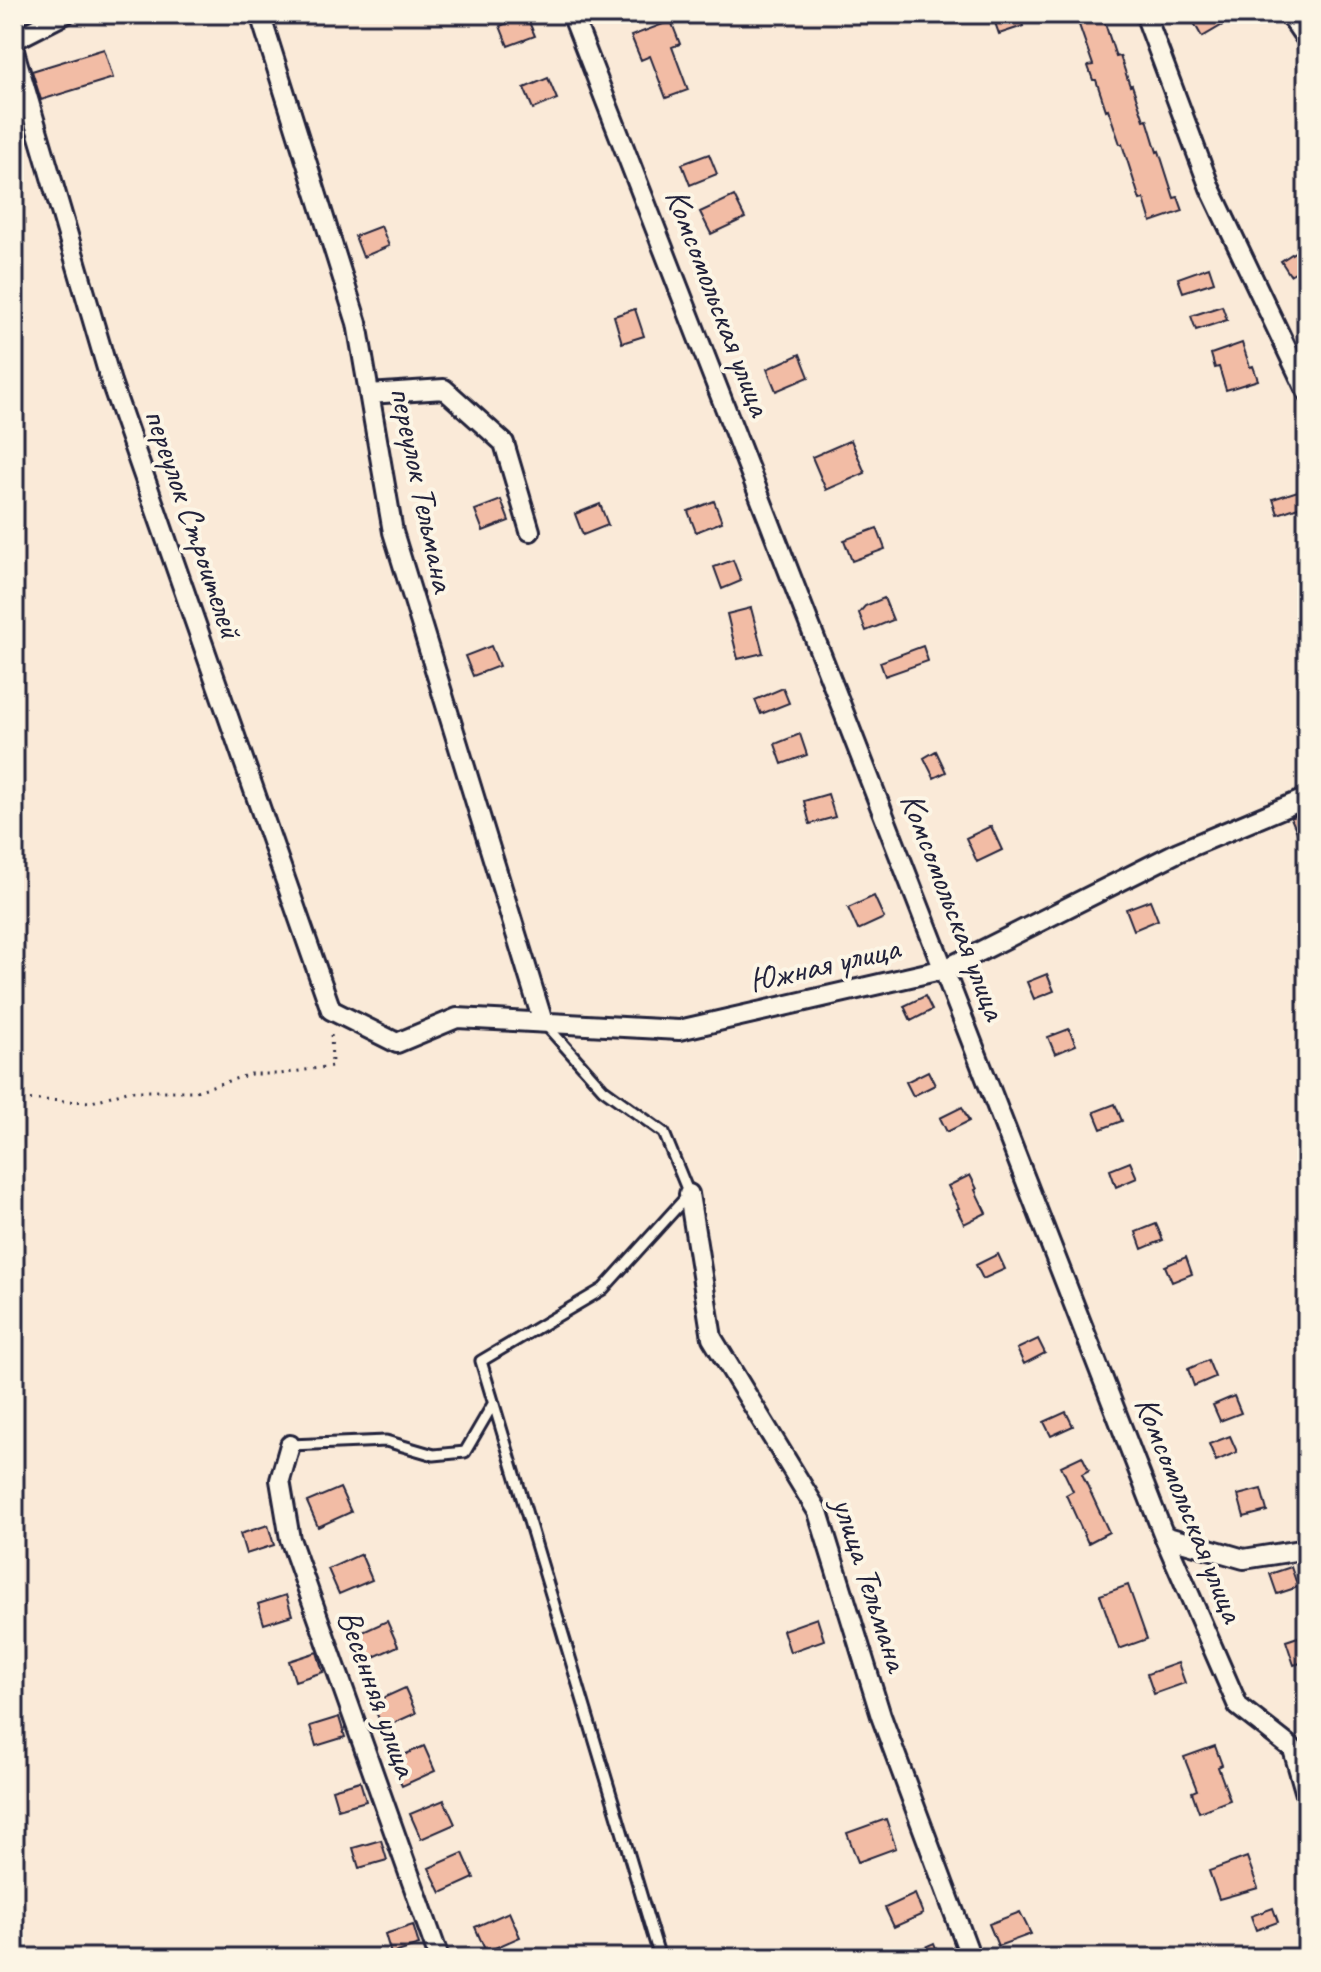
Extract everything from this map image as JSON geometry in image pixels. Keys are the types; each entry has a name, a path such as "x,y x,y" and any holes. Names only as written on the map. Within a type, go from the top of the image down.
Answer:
{"main road":[{"path":"1294,14 1307,33"}],"street":[{"path":"14,40 65,14"},
{"name":"переулок Тельмана","path":"260,14 357,323 393,532 543,1022"},
{"name":"Комсомольская улица","path":"572,14 1164,1536 1238,1706 1293,1749 1307,1798"},
{"path":"1145,14 1210,188 1307,392"},
{"name":"переулок Строителей","path":"14,51 111,382 331,1010"},
{"path":"369,394 444,389 504,443 530,531"},
{"name":"Южная улица","path":"331,1010 397,1043 457,1018 679,1030 945,969 1178,852 1307,798"},
{"name":"улица Тельмана","path":"689,1194 712,1338 818,1512 881,1716 971,1958"},
{"name":"Весенняя улица","path":"290,1445 280,1480 290,1539 439,1958"},
{"path":"1164,1536 1244,1559 1307,1549"}],"lane":[{"path":"543,1022 603,1089 664,1133 689,1194 603,1289 481,1361 660,1958"},
{"path":"290,1445 386,1441 434,1455 465,1452 493,1404"}],"path":[{"path":"14,1099 92,1102 127,1091 196,1091 251,1074 280,1074 332,1066 331,1010"}],"building":[{"path":"992,14 1019,14 1023,26 999,34"},
{"path":"1102,14 1116,57 1120,56 1144,120 1147,119 1174,198 1178,197 1183,211 1151,222 1144,199 1140,200 1122,144 1088,66 1093,65 1077,19"},
{"path":"1189,14 1241,14 1202,37"},
{"path":"526,15 535,36 508,46 500,26"},
{"path":"671,21 680,44 672,47 688,90 666,98 650,56 641,60 631,36"},
{"path":"104,49 113,78 41,100 32,71"},
{"path":"548,78 557,99 533,109 524,88"},
{"path":"709,154 717,174 690,185 682,164"},
{"path":"734,196 745,218 711,234 700,212"},
{"path":"381,226 389,246 363,257 355,236"},
{"path":"1307,244 1307,265 1290,275 1281,261"},
{"path":"1209,267 1214,282 1183,292 1178,278"},
{"path":"1222,306 1227,320 1196,330 1191,316"},
{"path":"635,309 644,336 622,343 614,316"},
{"path":"1242,343 1258,380 1226,390 1211,354"},
{"path":"800,354 809,377 776,391 767,369"},
{"path":"851,440 865,473 826,490 812,457"},
{"path":"1307,488 1307,504 1278,514 1273,499"},
{"path":"501,500 509,521 483,531 475,510"},
{"path":"714,501 722,522 696,532 688,511"},
{"path":"600,504 608,525 583,535 575,514"},
{"path":"877,528 885,549 852,561 844,540"},
{"path":"733,560 741,581 722,589 714,567"},
{"path":"884,598 893,620 866,631 859,613 865,606"},
{"path":"751,608 763,653 738,659 727,614"},
{"path":"491,646 499,666 473,676 465,656"},
{"path":"923,646 928,661 885,676 880,662"},
{"path":"783,688 789,703 761,714 755,700"},
{"path":"800,734 807,755 782,764 775,744"},
{"path":"936,751 946,772 934,778 924,758"},
{"path":"828,794 835,817 810,824 804,801"},
{"path":"1307,811 1307,855 1291,818"},
{"path":"991,826 1002,850 977,862 966,838"},
{"path":"874,896 884,918 858,930 848,908"},
{"path":"1150,900 1158,920 1134,930 1126,909"},
{"path":"1047,974 1054,991 1034,999 1027,982"},
{"path":"925,996 932,1010 911,1021 904,1006"},
{"path":"1069,1029 1076,1045 1055,1054 1048,1037"},
{"path":"928,1071 935,1085 913,1096 906,1082"},
{"path":"1115,1104 1122,1121 1101,1129 1094,1112"},
{"path":"962,1107 969,1121 947,1132 940,1118"},
{"path":"1130,1162 1137,1178 1116,1187 1110,1170"},
{"path":"970,1175 986,1213 964,1224 948,1186"},
{"path":"1156,1224 1163,1240 1142,1249 1136,1232"},
{"path":"998,1254 1005,1269 983,1279 976,1265"},
{"path":"1186,1257 1192,1274 1172,1282 1165,1266"},
{"path":"1038,1339 1045,1353 1024,1364 1017,1349"},
{"path":"1208,1360 1215,1377 1194,1386 1188,1369"},
{"path":"1234,1396 1241,1413 1220,1421 1213,1405"},
{"path":"1066,1412 1073,1426 1051,1436 1044,1422"},
{"path":"1230,1436 1237,1452 1216,1461 1209,1444"},
{"path":"1082,1456 1089,1470 1082,1474 1109,1532 1088,1543 1066,1495 1073,1491 1061,1466"},
{"path":"340,1488 351,1512 318,1527 307,1502"},
{"path":"1261,1489 1267,1511 1244,1517 1238,1495"},
{"path":"268,1525 274,1545 246,1554 240,1534"},
{"path":"361,1554 372,1580 339,1594 328,1569"},
{"path":"1291,1567 1298,1587 1277,1594 1270,1574"},
{"path":"1128,1585 1147,1639 1119,1649 1100,1595"},
{"path":"286,1595 292,1615 264,1624 258,1604"},
{"path":"817,1618 824,1640 790,1652 783,1630"},
{"path":"387,1621 398,1646 365,1661 354,1636"},
{"path":"1307,1634 1307,1661 1294,1665 1286,1641"},
{"path":"317,1652 323,1672 295,1681 289,1661"},
{"path":"1178,1663 1185,1683 1154,1694 1147,1674"},
{"path":"405,1688 416,1713 383,1728 372,1703"},
{"path":"339,1717 345,1737 316,1746 310,1726"},
{"path":"424,1746 435,1771 402,1786 390,1761"},
{"path":"1215,1746 1222,1765 1218,1767 1230,1800 1199,1812 1192,1792 1197,1790 1184,1757"},
{"path":"360,1781 366,1801 338,1809 332,1789"},
{"path":"444,1800 455,1824 421,1839 410,1814"},
{"path":"886,1819 896,1848 858,1862 847,1833"},
{"path":"381,1840 387,1860 359,1868 353,1848"},
{"path":"463,1853 474,1878 441,1893 429,1868"},
{"path":"1247,1857 1258,1888 1219,1899 1209,1871"},
{"path":"915,1894 923,1914 894,1927 885,1908"},
{"path":"1273,1908 1278,1922 1256,1930 1251,1916"},
{"path":"509,1912 520,1937 486,1952 475,1927"},
{"path":"1020,1912 1031,1934 998,1946 989,1924"},
{"path":"413,1925 419,1945 391,1954 385,1934"},
{"path":"934,1943 940,1958 900,1958"}]}
